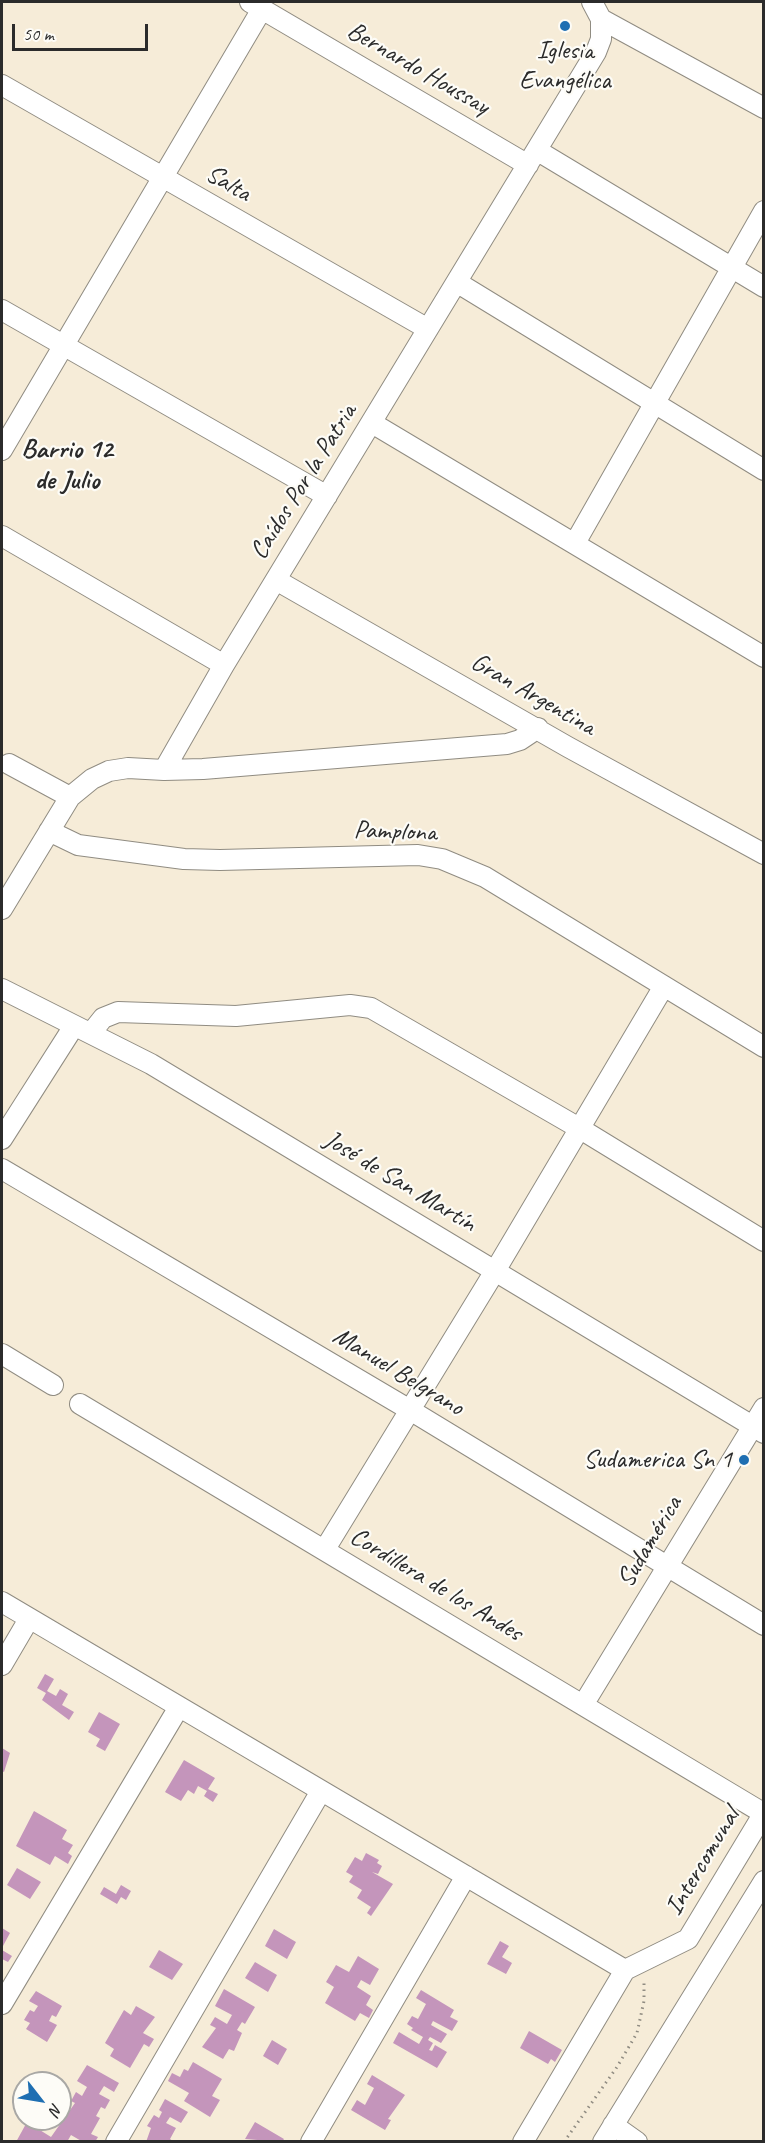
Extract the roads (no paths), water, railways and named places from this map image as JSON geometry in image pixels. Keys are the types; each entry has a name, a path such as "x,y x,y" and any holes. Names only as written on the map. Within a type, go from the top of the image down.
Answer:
{"street":[{"path":"592,2 602,19 764,108"},
{"path":"2,450 162,178 256,5"},
{"name":"Bernardo Houssay","path":"256,5 764,287"},
{"name":"Caídos Por la Patria","path":"164,770 224,665 458,283 596,52 601,39 602,19"},
{"name":"Salta","path":"2,85 428,329"},
{"path":"575,543 764,211"},
{"path":"458,283 653,405 764,470"},
{"path":"2,310 327,496"},
{"path":"372,423 764,657"},
{"path":"2,536 224,665"},
{"name":"Gran Argentina","path":"276,580 764,854"},
{"path":"2,909 70,797 92,779 109,771 128,768 203,769 507,744 520,740 538,728"},
{"path":"9,764 70,797"},
{"name":"Pamplona","path":"49,831 78,845 184,859 232,860 418,855 442,858 485,877 764,1047"},
{"path":"325,1549 495,1271 664,986"},
{"name":"José de San Martín","path":"2,990 152,1064 758,1429"},
{"path":"2,1139 83,1029 118,1012 236,1016 350,1005 371,1008 579,1128 764,1241"},
{"name":"Manuel Belgrano","path":"2,1169 410,1410 764,1625"},
{"path":"2,1354 52,1385"},
{"name":"Cordillera de los Andes","path":"80,1404 763,1813"},
{"name":"Sudamérica","path":"583,1705 668,1565 758,1429 764,1407"},
{"path":"3,1607 29,1618 625,1970 523,2142"},
{"path":"2,1665 29,1618"},
{"path":"2,2004 179,1707"},
{"path":"116,2142 321,1791"},
{"name":"Intercomunal","path":"625,1970 688,1939 763,1813"},
{"path":"311,2142 466,1876"},
{"path":"637,2142 608,2133 764,1881"}],"place":[{"name":"Iglesia Evangélica","path":"565,26"},
{"name":"Sudamerica Sn 1","path":"744,1460"}],"district":[{"name":"Barrio 12 de Julio","path":"67,466"}]}
